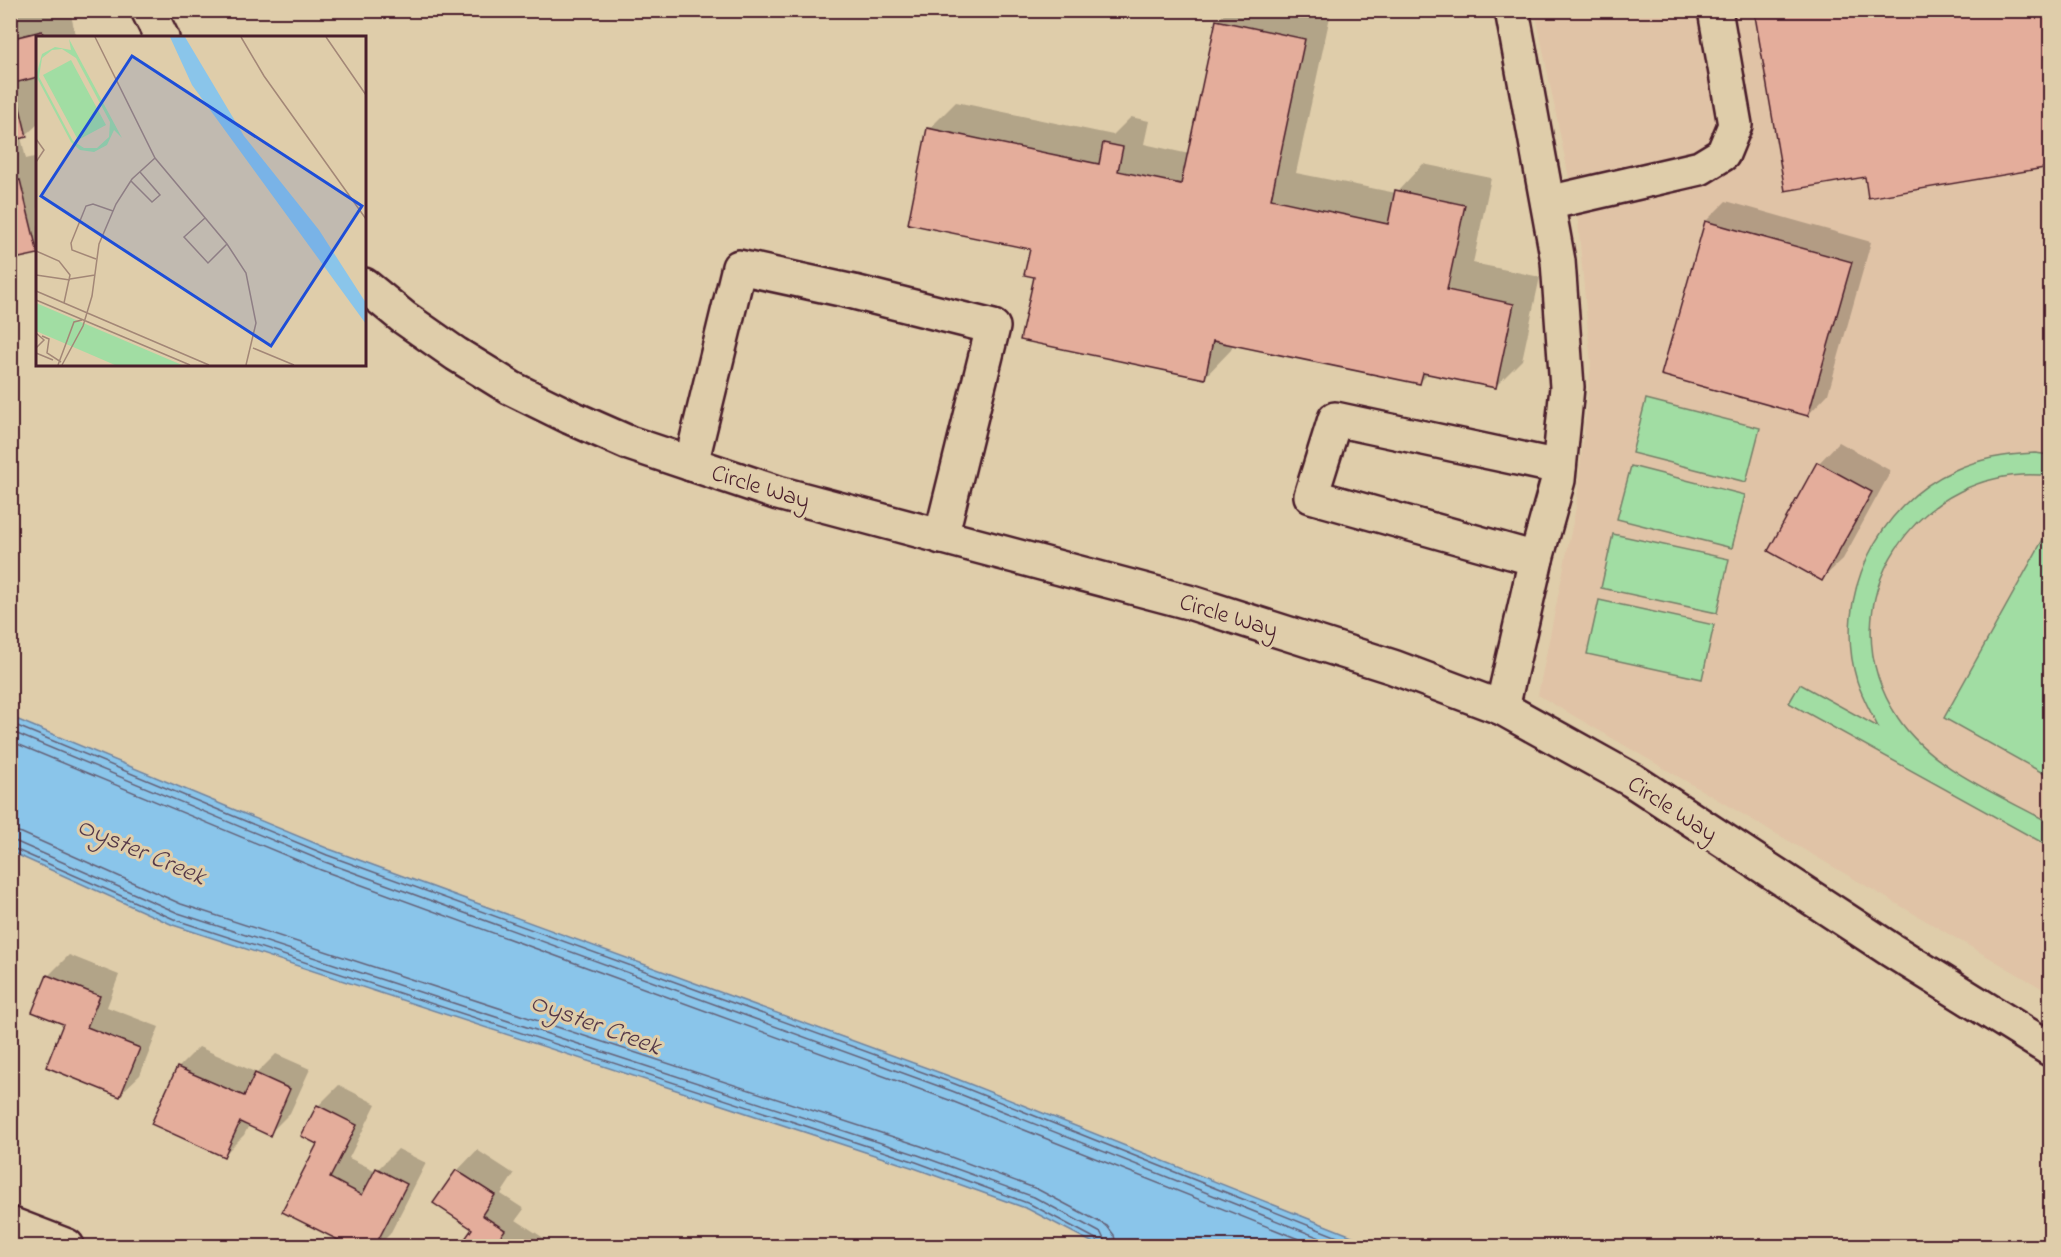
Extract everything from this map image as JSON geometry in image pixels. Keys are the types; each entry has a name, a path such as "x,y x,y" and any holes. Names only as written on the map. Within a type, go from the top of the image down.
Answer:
{"street":[{"path":"148,10 161,36"},
{"path":"1502,708 1559,467 1568,387 1558,261 1512,10"},
{"path":"1548,203 1700,168 1723,154 1735,124 1715,10"},
{"path":"691,464 739,267 854,292 993,327 941,537"},
{"name":"Circle Way","path":"366,287 403,317 456,354 512,388 629,443 778,493 1192,603 1393,667 1502,708 1632,780 1891,950 2050,1049"},
{"path":"1536,559 1311,496 1335,419 1559,467"},
{"path":"10,1224 67,1246"}],"shaded area":[{"path":"1535,11 2050,11 2050,993 1538,695 1576,507 1591,364 1578,222"}],"green space":[{"path":"1646,399 1760,428 1746,482 1632,453"},
{"path":"2035,453 2050,455 2050,476 2002,477 1960,491 1924,516 1896,549 1878,587 1871,630 1877,674 1898,718 1912,736 1929,752 1967,779 2050,823 2050,847 1789,703 1800,684 1878,727 1857,681 1851,650 1851,618 1856,587 1867,558 1883,530 1903,506 1927,485 1955,470 1984,460"},
{"path":"1631,466 1745,495 1732,548 1617,519"},
{"path":"2050,527 2050,777 1944,718"},
{"path":"1613,534 1729,559 1717,613 1601,588"},
{"path":"1599,600 1714,625 1702,679 1587,654"}],"water":[{"name":"Oyster Creek","path":"11,717 329,849 957,1079 1377,1246 1099,1246 1028,1209 914,1168 173,925 11,852"}],"building":[{"path":"1754,10 2050,10 2050,167 1868,198 1865,177 1785,191"},
{"path":"1216,20 1305,39 1271,199 1388,224 1395,190 1465,205 1447,290 1514,304 1496,388 1423,373 1420,384 1213,341 1205,379 1020,340 1034,277 1024,275 1030,249 908,224 927,128 1099,164 1103,143 1123,147 1118,171 1181,184"},
{"path":"10,29 13,38 42,31 43,36 36,36 36,78 14,83 27,137 10,141"},
{"path":"20,180 36,246 36,254 10,260 10,182"},
{"path":"1705,221 1852,262 1808,416 1661,375"},
{"path":"1817,462 1872,492 1822,581 1768,551"},
{"path":"47,975 100,996 87,1027 140,1048 120,1097 46,1067 63,1024 32,1012"},
{"path":"177,1067 244,1096 255,1073 290,1089 270,1136 240,1122 224,1157 151,1124"},
{"path":"317,1105 357,1125 330,1178 362,1195 376,1168 407,1184 375,1246 350,1246 282,1212 317,1144 301,1136"},
{"path":"456,1170 495,1195 482,1215 505,1230 497,1241 505,1246 460,1246 472,1229 433,1203"}]}
